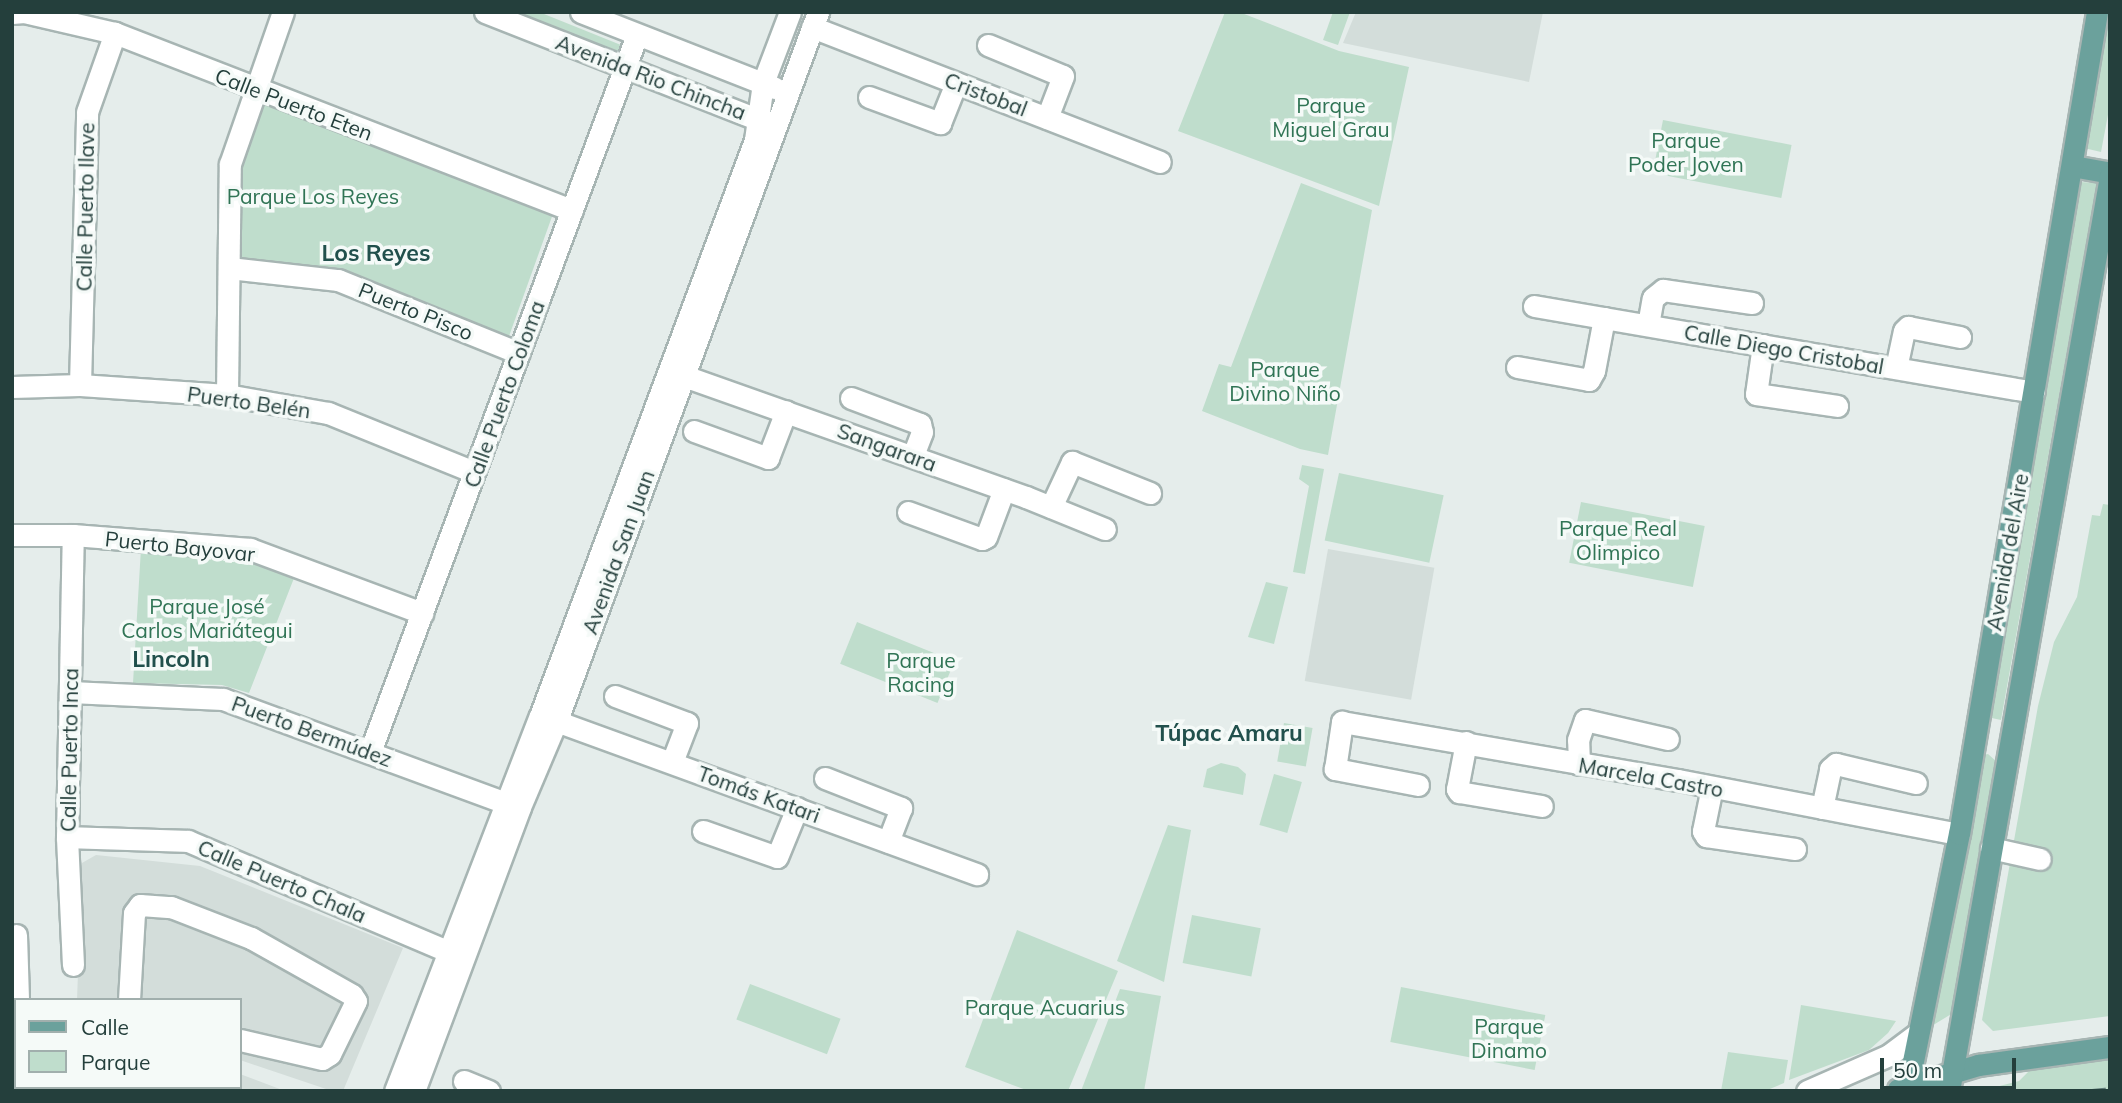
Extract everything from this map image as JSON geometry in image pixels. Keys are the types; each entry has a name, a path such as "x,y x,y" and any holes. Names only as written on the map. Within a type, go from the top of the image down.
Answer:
{"main road":[{"name":"Avenida del Aire","path":"1903,1089 1918,1032 1959,834 2096,12"},
{"path":"2072,166 2110,174"},
{"name":"Avenida del Aire","path":"1951,1082 2110,174"},
{"path":"1976,737 2009,742"},
{"path":"1903,1089 1951,1082 1978,1065 2110,1047"}],"street":[{"name":"Calle Puerto Eten","path":"12,13 24,12 115,33 572,210"},
{"path":"228,395 230,164 283,12"},
{"name":"Avenida Rio Chincha","path":"485,12 768,124"},
{"name":"Avenida Rio Chincha","path":"581,12 789,94"},
{"name":"Avenida San Juan","path":"768,124 763,83 790,12"},
{"name":"Avenida San Juan","path":"414,1091 520,807 549,718 675,372 755,140 789,94 815,20"},
{"name":"Cristobal","path":"815,20 956,83 1160,162"},
{"name":"Calle Puerto Ilave","path":"80,385 87,112 115,33"},
{"name":"Calle Puerto Coloma","path":"370,752 637,36"},
{"path":"988,46 1063,76 1047,118"},
{"path":"869,97 940,123 956,83"},
{"name":"Puerto Pisco","path":"229,268 338,280 519,353"},
{"path":"1648,326 1653,299 1663,290 1752,303"},
{"name":"Calle Diego Cristobal","path":"1534,306 2034,391"},
{"path":"1517,367 1589,380 1594,371 1604,318"},
{"path":"1895,368 1904,331 1908,327 1961,337"},
{"path":"1763,345 1756,394 1837,406"},
{"name":"Sangarara","path":"675,372 913,456 1105,529"},
{"name":"Puerto Belén","path":"12,387 80,385 228,395 328,413 474,472"},
{"path":"851,398 920,424 922,432 913,456"},
{"path":"694,431 768,458 786,411"},
{"path":"1051,507 1072,462 1150,493"},
{"path":"908,512 982,539 986,537 1003,489"},
{"name":"Puerto Bayovar","path":"12,535 73,535 250,548 422,613"},
{"name":"Calle Puerto Inca","path":"72,965 67,837 73,535"},
{"name":"Puerto Bermúdez","path":"69,692 223,699 506,803"},
{"path":"615,696 687,723 672,762"},
{"name":"Avenida San Juan","path":"395,1091 506,803 549,718"},
{"name":"Tomás Katari","path":"549,718 977,874"},
{"path":"1579,765 1578,740 1585,720 1668,739"},
{"name":"Marcela Castro","path":"1418,785 1335,769 1342,722 1466,742 1959,834"},
{"path":"1466,742 1457,789 1459,792 1542,806"},
{"path":"1822,808 1830,769 1836,764 1916,783"},
{"path":"825,778 901,808 888,842"},
{"path":"1712,787 1703,831 1706,836 1795,849"},
{"path":"703,831 776,857 797,808"},
{"name":"Calle Puerto Chala","path":"67,837 188,841 449,952"},
{"path":"1991,848 2040,859"},
{"path":"129,998 134,913 140,905 171,907 251,938 352,995 356,1001 330,1054 323,1059 242,1040"},
{"path":"16,935 18,998"},
{"path":"1807,1091 1889,1055 1918,1032"},
{"path":"464,1081 489,1091"}],"shaded area":[{"path":"1356,12 1543,12 1529,82 1343,43"},
{"path":"1328,549 1434,568 1411,700 1305,681"},
{"path":"96,855 200,866 403,948 343,1091 332,1091 242,1061 242,998 77,998 82,863"},
{"path":"14,1025 14,1089 242,1089 242,1075 285,1091 12,1091"}],"green space":[{"path":"509,12 539,12 621,45 618,54"},
{"name":"Parque Miguel Grau","path":"1225,12 1239,12 1339,51 1409,67 1379,206 1178,131"},
{"path":"1333,12 1350,12 1338,45 1323,40"},
{"path":"2106,12 2110,12 2110,104 2101,152 2084,148"},
{"name":"Parque Los Reyes","path":"260,101 554,211 508,339 339,270 239,258 240,167"},
{"name":"Parque Poder Joven","path":"1663,120 1792,145 1781,198 1653,173"},
{"path":"2080,182 2097,183 2001,720 1987,717"},
{"name":"Parque Divino Niño","path":"1301,183 1372,210 1328,455 1300,449 1202,411 1219,364 1231,367"},
{"path":"1302,465 1324,469 1305,574 1293,572 1309,486 1299,479"},
{"path":"1339,473 1444,495 1429,563 1325,540"},
{"name":"Parque Real Olimpico","path":"1581,502 1705,526 1693,587 1569,563"},
{"path":"2103,504 2110,505 2110,1016 1993,1031 1982,1020 2038,706 2054,642 2077,597 2092,515 2100,516"},
{"name":"Parque José Carlos Mariátegui","path":"141,548 248,556 296,573 249,693 222,685 133,683"},
{"path":"1266,582 1288,587 1274,644 1248,637"},
{"name":"Parque Racing","path":"857,622 954,661 937,703 840,664"},
{"path":"1284,723 1313,728 1306,766 1277,761"},
{"path":"1988,754 1997,762 1953,1013 1930,1027 1983,755"},
{"path":"1221,763 1238,767 1246,774 1243,795 1203,787 1207,769"},
{"path":"1274,774 1302,782 1287,833 1259,825"},
{"path":"1168,825 1191,830 1164,982 1117,961"},
{"path":"1192,915 1261,928 1251,976 1183,963"},
{"name":"Parque Acuarius","path":"1017,930 1118,971 1068,1091 1029,1091 965,1067"},
{"path":"750,984 841,1019 827,1054 736,1019"},
{"name":"Parque Dinamo","path":"1401,987 1545,1015 1535,1070 1390,1042"},
{"path":"1120,989 1161,996 1144,1091 1081,1091"},
{"path":"1801,1005 1896,1021 1888,1033 1869,1050 1789,1080"},
{"path":"1728,1052 1788,1060 1784,1083 1765,1091 1721,1091"},
{"path":"2110,1057 2110,1091 1980,1091 2019,1081 2032,1068"}],"railway":[{"path":"2092,1091 2110,1089"}],"district":[{"name":"Los Reyes","path":"376,253"},
{"name":"Lincoln","path":"171,659"},
{"name":"Túpac Amaru","path":"1229,733"}]}
